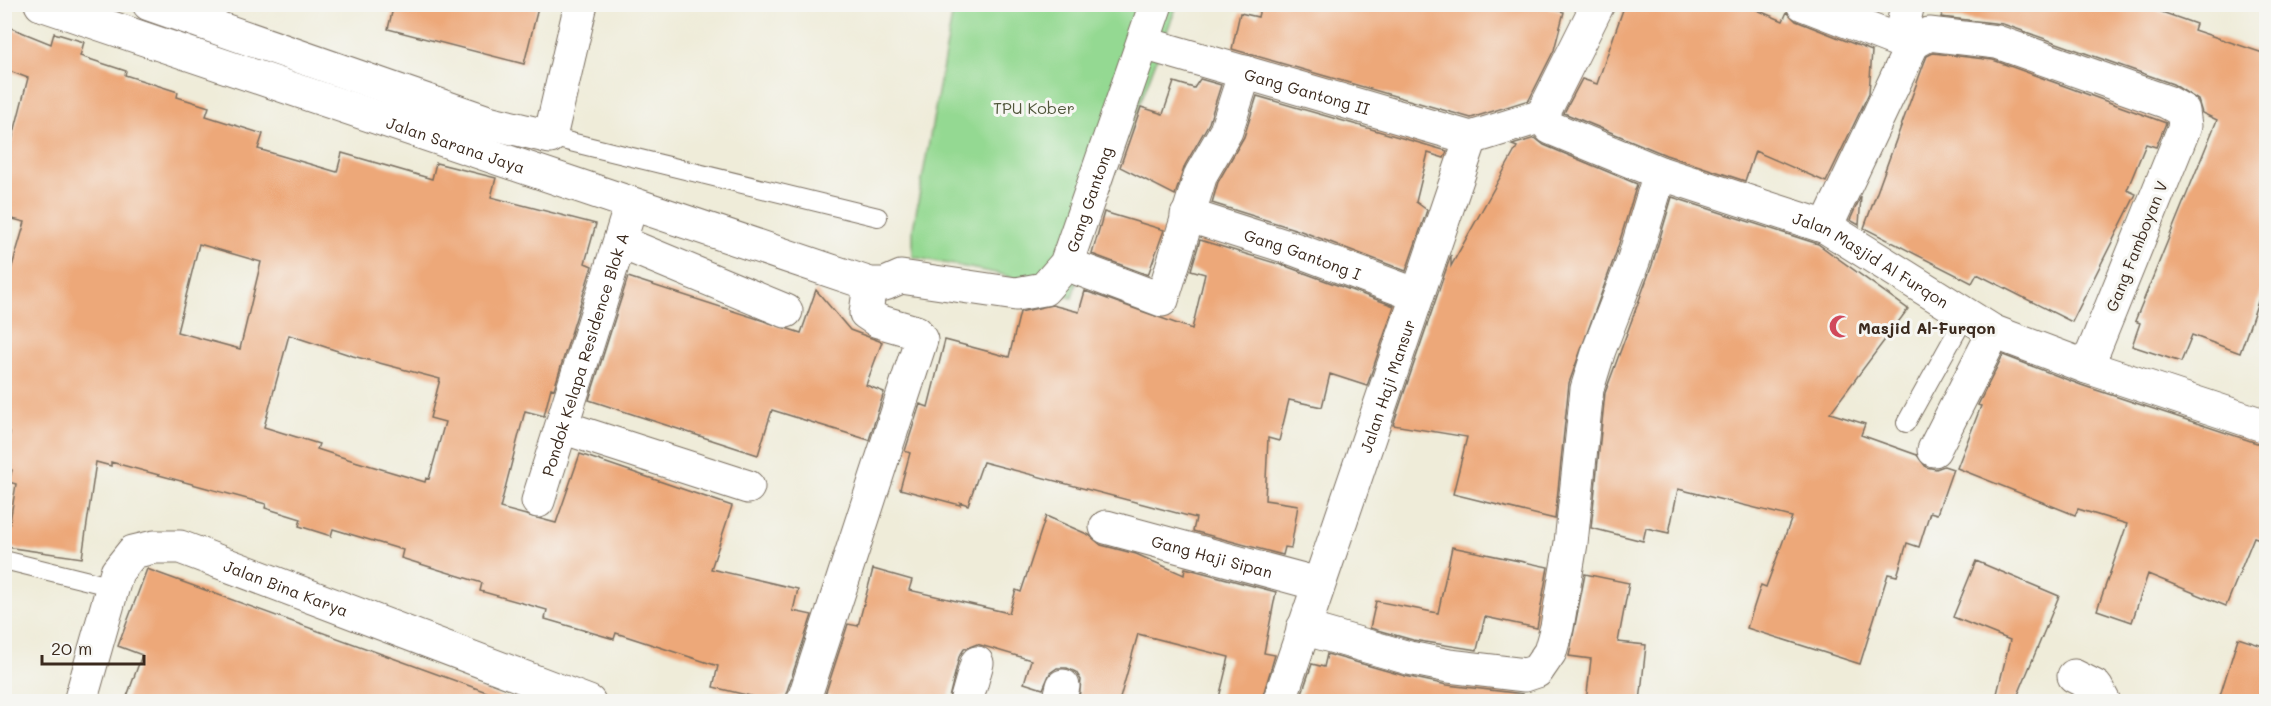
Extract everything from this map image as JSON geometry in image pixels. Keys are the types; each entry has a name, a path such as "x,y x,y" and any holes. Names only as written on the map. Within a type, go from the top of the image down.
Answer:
{"street":[{"name":"Jalan Sarana Jaya","path":"41,4 870,284"},
{"path":"149,4 488,122 549,137 581,4"},
{"name":"Gang Gantong","path":"870,284 885,284 901,277 1016,294 1036,293 1044,289 1066,264 1156,4"},
{"path":"1803,4 1906,42"},
{"path":"1826,227 1906,42 1908,4"},
{"path":"1471,138 1542,116 1592,6"},
{"name":"Gang Famboyan V","path":"1906,42 1929,34 1997,42 2167,102 2183,111 2186,126 2087,367"},
{"name":"Gang Gantong II","path":"1143,43 1471,138"},
{"path":"1066,264 1161,301 1201,174 1226,131 1245,72"},
{"name":"Jalan Masjid Al Furqon","path":"1542,116 1551,128 1660,173 1826,227 1994,332 2087,367 2266,426"},
{"name":"Jalan Haji Mansur","path":"1278,702 1471,138"},
{"path":"1304,628 1409,658 1439,664 1525,675 1537,671 1550,652 1557,627 1571,543 1587,388 1634,259 1660,173"},
{"name":"Pondok Kelapa Residence Blok A","path":"538,501 632,205"},
{"name":"Gang Gantong I","path":"1187,215 1294,249 1417,295"},
{"path":"620,243 786,311"},
{"path":"803,702 921,340 916,332 878,321 866,313 870,284"},
{"path":"1934,450 1994,332"},
{"path":"562,427 748,487"},
{"name":"Gang Haji Sipan","path":"1106,527 1283,573 1318,585"},
{"name":"Jalan Bina Karya","path":"80,702 117,572 133,552 154,547 180,547 580,700"},
{"path":"966,702 977,663"},
{"path":"2074,676 2096,687 2104,702"}],"lane":[{"path":"549,137 878,217"},
{"path":"1906,423 1966,315"},
{"path":"4,560 113,587"}],"green space":[{"name":"TPU Kober","path":"954,5 1177,5 1089,239 1072,298 1000,274 913,257 913,229"}],"building":[{"path":"394,4 539,4 524,64 388,29"},
{"path":"1261,4 1534,4 1564,12 1554,50 1529,100 1471,118 1232,49 1240,13 1258,17"},
{"path":"1625,4 1743,4 1783,21 1787,12 1796,21 1872,51 1869,93 1826,182 1755,151 1745,181 1666,155 1564,113 1582,79 1597,84"},
{"path":"1945,4 2139,4 2196,24 2194,30 2266,54 2266,279 2240,353 2192,335 2181,362 2132,346 2140,323 2135,321 2217,120 2202,113 2198,100 2173,84 2003,24 1941,17"},
{"path":"4,25 51,44 54,33 84,42 80,56 126,71 125,75 178,92 177,97 209,107 206,116 263,134 258,149 337,172 342,153 432,179 436,163 496,178 491,197 596,224 585,263 592,266 554,389 551,388 544,416 525,411 500,508 556,523 580,454 732,506 711,569 798,589 793,611 812,615 785,697 767,700 713,687 718,666 616,633 614,639 545,619 547,610 480,591 482,583 401,558 403,550 333,529 331,536 299,526 301,519 265,508 266,504 111,462 111,466 96,462 82,558 6,547 16,484 9,482 12,470 4,468 10,432 4,430 4,294 25,222 4,217 4,172 28,78 4,69","holes":["199,244 261,262 240,349 177,332","289,335 353,356 440,379 430,418 445,422 429,479 426,478 425,482 351,460 317,449 319,444 264,427"]},
{"path":"1933,53 1993,60 2166,123 2156,147 2146,144 2127,190 2136,194 2072,322 1977,274 1972,283 1864,228 1923,66 1927,56"},
{"path":"1200,79 1221,85 1209,123 1185,165 1175,195 1120,167 1141,107 1163,114 1174,82 1194,88"},
{"path":"1257,96 1447,151 1444,158 1428,153 1416,202 1427,210 1406,271 1301,231 1212,203 1218,182 1244,137"},
{"path":"1535,138 1544,145 1637,184 1616,253 1569,383 1555,519 1453,494 1467,437 1393,425 1451,255 1451,266 1517,147 1512,145"},
{"path":"1861,196 1859,225 1850,220"},
{"path":"1672,197 1818,244 1908,309 1830,413 1865,424 1861,435 1917,455 1926,467 1936,469 1944,466 1953,469 1937,514 1930,512 1919,547 1907,543 1897,576 1888,574 1860,664 1747,628 1761,585 1766,587 1792,517 1678,489 1669,533 1646,528 1643,541 1591,528 1605,393 1652,265"},
{"path":"1104,212 1164,230 1148,275 1092,254"},
{"path":"1200,240 1288,267 1394,306 1367,386 1330,374 1322,407 1289,400 1279,441 1268,438 1265,500 1298,505 1291,548 1285,547 1283,555 1193,531 1196,518 983,462 968,505 960,502 960,505 900,489 910,453 905,451 920,404 928,407 945,340 1009,357 1020,312 1052,305 1079,312 1085,291 1192,329 1205,274 1191,270"},
{"path":"628,277 801,333 816,290 850,330 882,342 866,385 884,392 869,440 772,410 758,455 589,400"},
{"path":"2003,355 2081,385 2266,446 2266,541 2254,537 2226,606 2148,574 2132,622 2097,610 2127,524 2078,509 2075,515 1957,468 1981,406 1978,405"},
{"path":"1046,516 1089,535 1101,545 1136,554 1184,575 1185,568 1276,592 1264,653 1275,655 1261,702 1218,702 1229,657 1138,634 1119,702 1079,700 1081,680 1076,672 1067,668 1057,668 1050,673 1043,689 1024,683 1031,660 977,644 964,649 959,657 948,702 847,702 825,695 848,624 858,626 873,569 912,580 909,590 1009,613 1016,590 1021,592"},
{"path":"1452,547 1548,567 1537,628 1485,617 1477,650 1413,640 1370,628 1376,601 1438,613"},
{"path":"1976,561 2059,596 2015,702 1995,702 2010,640 1953,617"},
{"path":"147,569 503,698 502,702 125,702 142,655 118,646"},
{"path":"1585,574 1629,583 1618,642 1646,645 1640,702 1586,702 1591,659 1569,656"},
{"path":"2238,638 2266,647 2266,702 2218,702"},
{"path":"1327,654 1447,685 1523,694 1523,702 1299,702 1312,664 1324,667"}],"place":[{"name":"Masjid Al-Furqon","path":"1840,327"}]}
